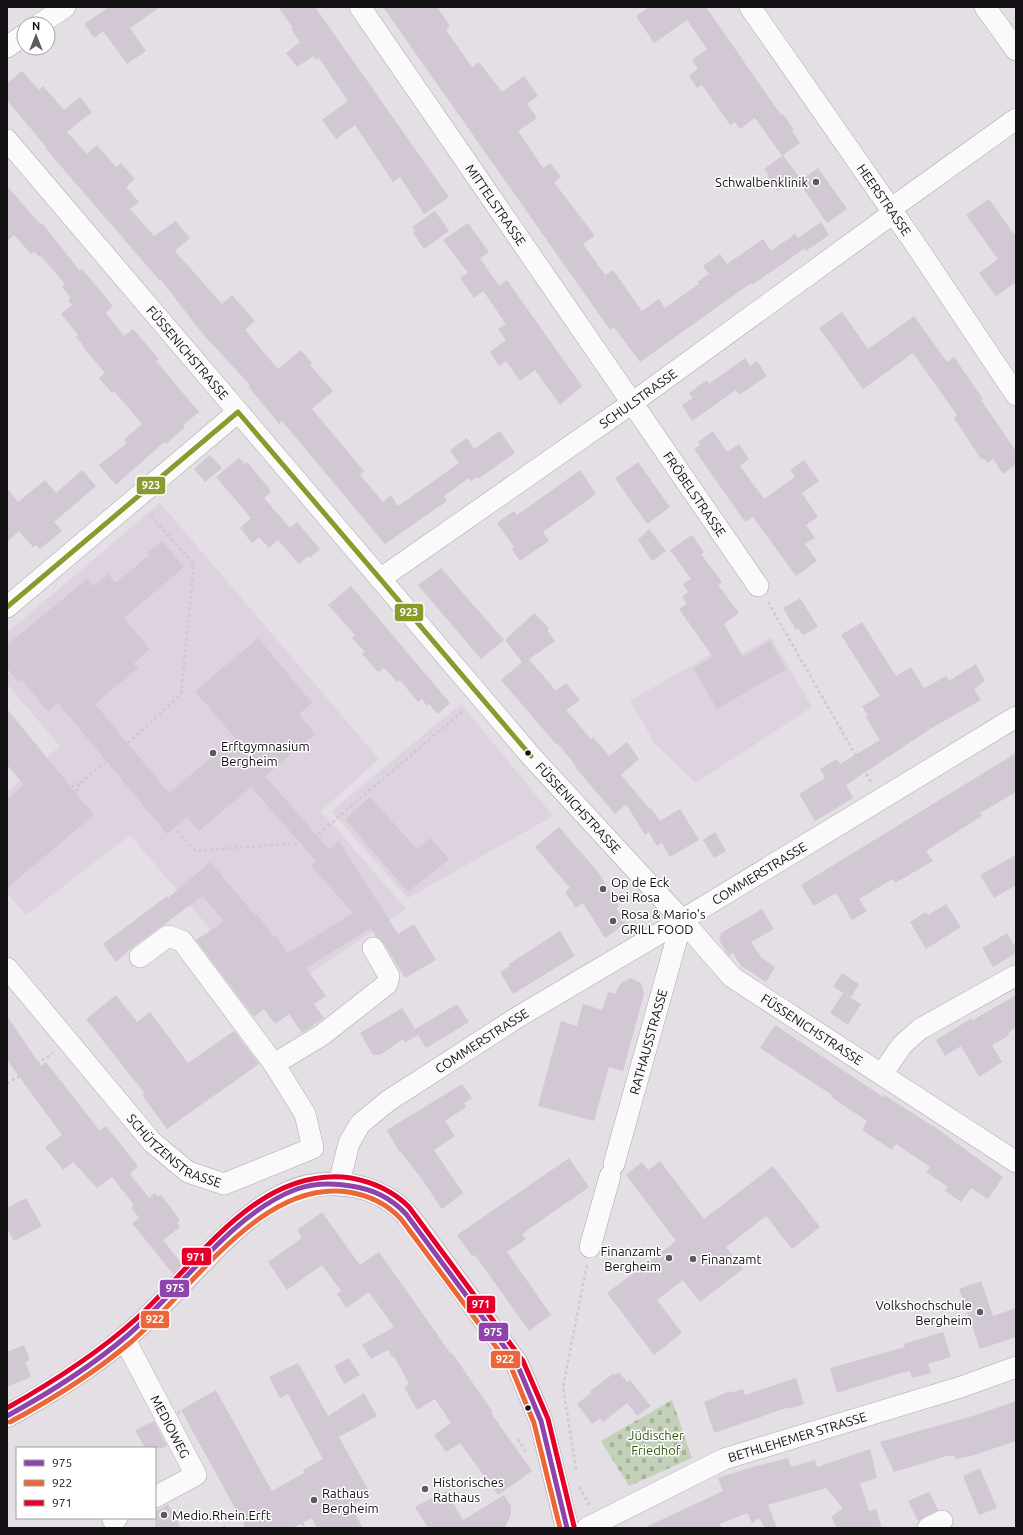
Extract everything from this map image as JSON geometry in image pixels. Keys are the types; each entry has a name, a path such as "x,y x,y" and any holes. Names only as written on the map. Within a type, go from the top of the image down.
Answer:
{"main road":[{"path":"7,1416 82,1371 124,1338 141,1324 228,1236 258,1211 287,1193 301,1188 321,1184 339,1183 372,1192 399,1207 416,1226 517,1364 541,1421 567,1528"}],"street":[{"path":"52,16 65,7"},
{"name":"MITTELSTRASSE","path":"360,7 632,403"},
{"name":"HEERSTRASSE","path":"750,7 1016,395"},
{"path":"985,7 1016,50"},
{"path":"7,47 16,41"},
{"name":"SCHULSTRASSE","path":"380,580 632,403 1016,119"},
{"name":"FÜSSENICHSTRASSE","path":"7,140 531,756 682,920 732,977 1016,1162"},
{"name":"FRÖBELSTRASSE","path":"632,403 758,586"},
{"path":"7,607 238,412"},
{"name":"COMMERSTRASSE","path":"339,1183 349,1143 360,1124 388,1101 518,1017 682,920 1016,717"},
{"name":"RATHAUSSTRASSE","path":"590,1247 682,920"},
{"path":"140,957 168,936 182,941 274,1064 322,1034 387,984 389,976 373,948"},
{"name":"SCHÜTZENSTRASSE","path":"7,968 152,1142 188,1172 224,1184 313,1148 305,1114 274,1064"},
{"path":"882,1074 902,1045 920,1029 1015,976"},
{"name":"MEDIOWEG","path":"124,1338 196,1474 156,1496"},
{"name":"BETHLEHEMER STRASSE","path":"592,1525 724,1459 961,1387 1016,1367"}],"path":[{"path":"128,743 181,694 194,564 135,499"},
{"path":"758,586 881,800"},
{"path":"314,838 480,696"},
{"path":"72,787 77,783 78,785 105,762"},
{"path":"76,791 80,787 78,785"},
{"path":"177,831 196,851 300,843"},
{"path":"7,1084 69,1044"},
{"path":"576,1470 563,1387 590,1247"},
{"path":"578,1485 592,1525"},
{"path":"302,1523 305,1528"}],"shaded area":[{"name":"Erftgymnasium Bergheim","path":"160,503 379,759 321,811 406,909 306,976 217,937 130,835 26,915 7,893 7,792 60,746 7,684 7,633"},
{"path":"771,637 812,707 696,783 655,744 630,701 733,641 742,654"},
{"path":"461,704 553,816 408,898 331,811"}],"green space":[{"name":"Jüdischer Friedhof","path":"672,1400 692,1458 629,1486 601,1441"}],"building":[{"path":"109,7 160,7 130,28 146,51 127,64 103,31 94,38 84,24"},
{"path":"278,7 315,7 449,197 424,214 400,177 393,182 355,125 336,139 322,120 348,101 319,58 316,60 314,56 297,67 286,53 300,42 291,29 293,28"},
{"path":"383,7 437,7 450,26 446,30 472,67 479,62 502,92 524,76 538,96 527,104 537,118 518,131 543,168 550,163 561,177 554,182 595,236 583,244 605,275 613,270 642,311 659,299 665,308 699,284 697,282 709,274 703,266 720,254 727,264 763,239 771,251 795,234 798,238 821,222 829,235 806,251 804,249 752,285 751,283 640,362 614,327 610,330"},
{"path":"649,7 706,7 781,115 783,114 794,130 792,131 800,143 783,155 799,177 778,191 767,176 769,175 764,169 782,156 755,118 740,129 735,122 730,125 702,85 697,88 689,76 698,69 692,60 707,49 687,20 654,43 636,16"},
{"path":"22,71 39,90 43,86 64,110 80,97 92,112 67,132 87,154 97,145 116,167 121,163 135,179 126,187 139,202 130,209 154,236 176,221 190,238 175,251 222,304 232,295 255,321 245,330 278,369 301,350 312,363 310,365 333,391 312,409 364,471 360,475 383,502 391,495 398,506 459,463 450,450 467,438 474,449 500,431 515,453 478,479 477,477 471,481 469,478 444,496 447,501 385,544 282,421 279,424 248,386 250,385 202,333 161,280 160,281 46,149 47,148 7,100 7,83"},
{"path":"818,168 847,209 827,223 799,182"},
{"path":"7,186 40,224 42,223 80,271 82,269 113,306 106,313 124,336 133,329 159,359 156,361 199,412 183,425 185,427 166,444 164,442 116,485 99,465 127,443 124,440 142,424 114,391 112,393 99,378 105,373 82,346 83,345 76,337 78,335 61,314 72,305 68,300 71,298 62,287 65,284 41,256 39,257 34,251 31,254 14,235 7,241"},
{"path":"989,199 1016,237 1016,282 996,296 979,273 998,259 966,215"},
{"path":"435,211 449,231 424,249 413,233 415,231 412,227"},
{"path":"468,223 489,252 480,258 499,286 507,280 582,386 560,405 535,370 520,381 506,361 499,366 490,352 506,340 498,329 506,324 483,291 474,298 460,278 468,273 443,240"},
{"path":"842,312 868,349 914,316 947,362 954,357 983,399 981,400 1016,451 1016,464 1003,474 993,459 987,463 985,459 981,459 954,418 957,415 913,353 863,389 819,328"},
{"path":"745,358 750,366 757,361 767,376 739,395 736,390 692,421 682,405 693,398 689,393 707,380 709,384"},
{"path":"713,431 727,452 739,444 749,459 740,466 764,499 795,477 790,470 804,460 819,481 802,493 818,517 806,525 815,538 805,544 817,561 796,576 753,517 745,522 694,449 700,445 698,442"},
{"path":"210,455 222,468 205,482 194,469"},
{"path":"239,458 245,464 247,462 269,488 271,492 264,498 290,528 297,522 320,549 310,558 308,556 299,564 278,540 269,548 259,537 252,543 240,528 251,518 216,477"},
{"path":"638,462 670,507 647,524 615,478"},
{"path":"82,470 96,486 54,522 62,531 40,549 36,545 33,547 19,531 7,542 7,488 18,502 45,480 56,493"},
{"path":"580,470 596,494 543,532 549,541 520,561 511,548 514,547 497,523 514,511 517,515"},
{"path":"649,529 666,551 652,561 638,540"},
{"path":"692,535 704,552 701,554 722,582 718,585 739,613 724,624 743,657 770,641 786,669 717,709 693,668 713,657 679,609 687,604 682,597 688,592 683,584 691,579 670,550"},
{"path":"162,541 184,567 124,618 150,649 134,663 138,668 95,704 169,793 235,738 195,691 258,638 312,703 299,714 315,734 265,776 329,849 339,841 398,934 414,924 436,960 405,978 383,942 376,937 371,928 306,968 326,996 314,1004 324,1018 302,1033 289,1014 275,1024 264,1009 254,1017 196,940 224,922 203,896 133,947 116,962 103,944 167,896 168,898 210,862 255,915 257,914 273,937 276,936 288,953 353,913 311,866 316,861 251,787 199,831 187,817 167,834 58,703 48,712 21,679 18,682 7,668 7,645 87,579 93,586 108,574 116,583 149,555 147,553"},
{"path":"441,568 504,640 481,659 418,585"},
{"path":"351,586 450,703 438,714 429,704 427,706 422,699 418,702 400,680 397,682 384,668 378,672 362,654 365,652 352,638 355,635 328,605"},
{"path":"800,598 818,627 803,635 798,628 796,630 783,608"},
{"path":"534,613 549,628 547,630 555,641 529,659 556,691 566,683 580,700 566,710 591,739 593,737 609,756 627,742 639,759 621,775 650,809 651,808 660,821 680,809 699,840 670,857 662,843 657,846 649,832 645,835 626,804 615,814 575,767 576,766 557,743 556,744 501,680 522,662 505,640"},
{"path":"862,622 896,676 911,667 924,688 946,676 949,681 976,664 985,681 974,689 981,700 930,729 846,785 853,798 815,821 799,794 825,778 820,769 837,759 840,764 880,740 866,717 868,716 862,706 880,696 841,635"},
{"path":"7,709 94,815 7,888 7,799 24,785 7,765"},
{"path":"1016,753 1016,792 980,813 982,816 926,851 933,861 895,883 893,879 859,899 867,911 852,920 836,893 814,906 801,885"},
{"path":"370,797 417,849 430,838 449,859 408,892 345,819"},
{"path":"559,827 598,872 619,906 616,908 626,923 605,938 583,903 576,908 565,892 570,888 535,847"},
{"path":"715,832 726,851 714,858 703,840"},
{"path":"1016,855 1016,885 994,898 980,875"},
{"path":"946,904 961,927 926,949 910,922 926,912 928,915"},
{"path":"762,909 774,929 751,942 761,957 775,967 766,982 741,966 733,953 729,956 719,940 721,933"},
{"path":"560,931 575,956 513,994 500,972 510,966 509,964"},
{"path":"1007,933 1016,948 1016,953 993,967 982,948"},
{"path":"842,973 859,984 851,997 833,987"},
{"path":"631,978 641,983 644,994 623,1071 609,1067 594,1121 538,1106 561,1021 577,1026 583,1004 602,1010 608,992 615,994 621,983"},
{"path":"843,993 861,1004 848,1025 830,1013"},
{"path":"116,995 137,1022 150,1012 188,1063 234,1031 259,1064 167,1129 142,1095 145,1094 86,1019"},
{"path":"1016,995 1016,1027 1009,1032 1008,1036 992,1045 1002,1062 979,1077 961,1046 945,1056 936,1040 972,1018 973,1020"},
{"path":"457,1004 469,1022 426,1048 418,1035 405,1043 403,1039 380,1055 373,1055 360,1033 402,1008 415,1029"},
{"path":"7,1016 41,1066 46,1062 100,1131 106,1126 138,1166 130,1174 149,1198 155,1193 158,1197 161,1195 180,1220 177,1222 180,1227 163,1240 182,1264 173,1274 132,1223 139,1218 131,1207 134,1205 112,1177 97,1188 73,1162 63,1170 45,1147 62,1135 7,1060"},
{"path":"775,1025 883,1097 884,1095 936,1128 1003,1177 988,1199 971,1188 961,1202 945,1191 948,1187 926,1172 930,1167 896,1144 892,1150 862,1130 867,1121 831,1097 832,1095 760,1048"},
{"path":"462,1084 472,1098 464,1103 466,1107 445,1121 455,1136 434,1150 463,1193 442,1209 421,1178 400,1151 399,1152 387,1130"},
{"path":"569,1158 589,1187 522,1234 526,1239 507,1252 551,1315 529,1331 475,1255 472,1256 457,1235"},
{"name":"Finanzamt","path":"660,1161 704,1219 773,1166 820,1227 792,1249 766,1216 726,1247 743,1269 700,1302 683,1280 657,1300 682,1333 654,1355 607,1293 676,1241 626,1175 642,1162 648,1170"},
{"path":"26,1198 42,1226 14,1241 7,1228 7,1208"},
{"path":"322,1212 360,1265 379,1252 451,1354 452,1353 493,1412 491,1413 532,1471 498,1495 460,1443 446,1452 434,1435 451,1423 435,1399 417,1410 404,1387 409,1384 394,1356 392,1357 388,1350 371,1359 362,1345 394,1327 369,1292 346,1308 337,1294 341,1291 322,1265 287,1290 268,1262 302,1238 297,1230"},
{"name":"Volkshochschule Bergheim","path":"981,1281 993,1316 1016,1308 1016,1337 980,1349 959,1289"},
{"path":"943,1332 951,1357 928,1364 931,1373 912,1378 910,1371 837,1393 830,1368 905,1347 904,1344"},
{"path":"24,1345 30,1360 25,1362 31,1377 7,1387 7,1352"},
{"path":"349,1358 360,1375 344,1384 334,1366"},
{"path":"298,1363 328,1416 364,1393 377,1416 339,1437 371,1495 351,1506 363,1528 317,1528 312,1518 293,1528 246,1528 181,1410 179,1416 177,1412 216,1390 272,1491 304,1473 303,1470 323,1459 288,1394 280,1398 269,1377"},
{"path":"619,1372 627,1382 630,1380 651,1406 637,1416 627,1403 603,1422 600,1418 592,1424 577,1404 591,1393 590,1391 614,1373 615,1375"},
{"path":"796,1378 804,1404 789,1409 789,1407 714,1433 704,1402 730,1391 731,1393 743,1389 745,1395"},
{"path":"1016,1401 1016,1441 971,1456 956,1459 954,1456 947,1456 894,1472 880,1442 976,1415"},
{"path":"154,1421 167,1446 162,1448 144,1447 135,1430"},
{"path":"870,1449 877,1478 860,1483 869,1511 876,1509 882,1528 837,1528 831,1517 843,1508 826,1488 768,1505 777,1528 765,1528 759,1518 752,1523 747,1513 720,1524 722,1528 644,1528 723,1491 718,1478 788,1458 791,1467 815,1460 817,1467"},
{"path":"980,1468 997,1508 979,1515 963,1476"},
{"path":"446,1491 463,1520 504,1495 511,1506 511,1514 505,1528 428,1528 415,1507"},
{"path":"929,1492 938,1510 918,1521 908,1501"},
{"name":"Medio.Rhein.Erft","path":"168,1504 181,1528 155,1528 156,1511"}],"transit line":[{"name":"923","path":"7,607 238,412 531,756"},
{"name":"971","path":"7,1408 74,1367 121,1332 159,1297 231,1223 258,1202 286,1187 317,1178 351,1178 383,1188 409,1207 523,1361 548,1419 574,1526"},
{"name":"975","path":"7,1416 69,1379 114,1347 147,1317 229,1234 251,1215 273,1200 297,1189 310,1186 330,1184 359,1187 388,1199 406,1214 517,1364 541,1421 567,1528"},
{"name":"922","path":"10,1422 73,1385 131,1342 229,1243 257,1220 286,1203 316,1193 355,1193 377,1201 390,1209 401,1219 511,1367 534,1423 560,1528"}],"place":[{"name":"Schwalbenklinik","path":"816,182"},
{"name":"Erftgymnasium Bergheim","path":"213,753"},
{"name":"Op de Eck bei Rosa","path":"603,889"},
{"name":"Rosa & Mario's GRILL FOOD","path":"613,921"},
{"name":"Finanzamt Bergheim","path":"669,1258"},
{"name":"Finanzamt","path":"693,1259"},
{"name":"Volkshochschule Bergheim","path":"980,1312"},
{"name":"Historisches Rathaus","path":"425,1489"},
{"name":"Rathaus Bergheim","path":"314,1500"},
{"name":"Medio.Rhein.Erft","path":"164,1515"}]}
